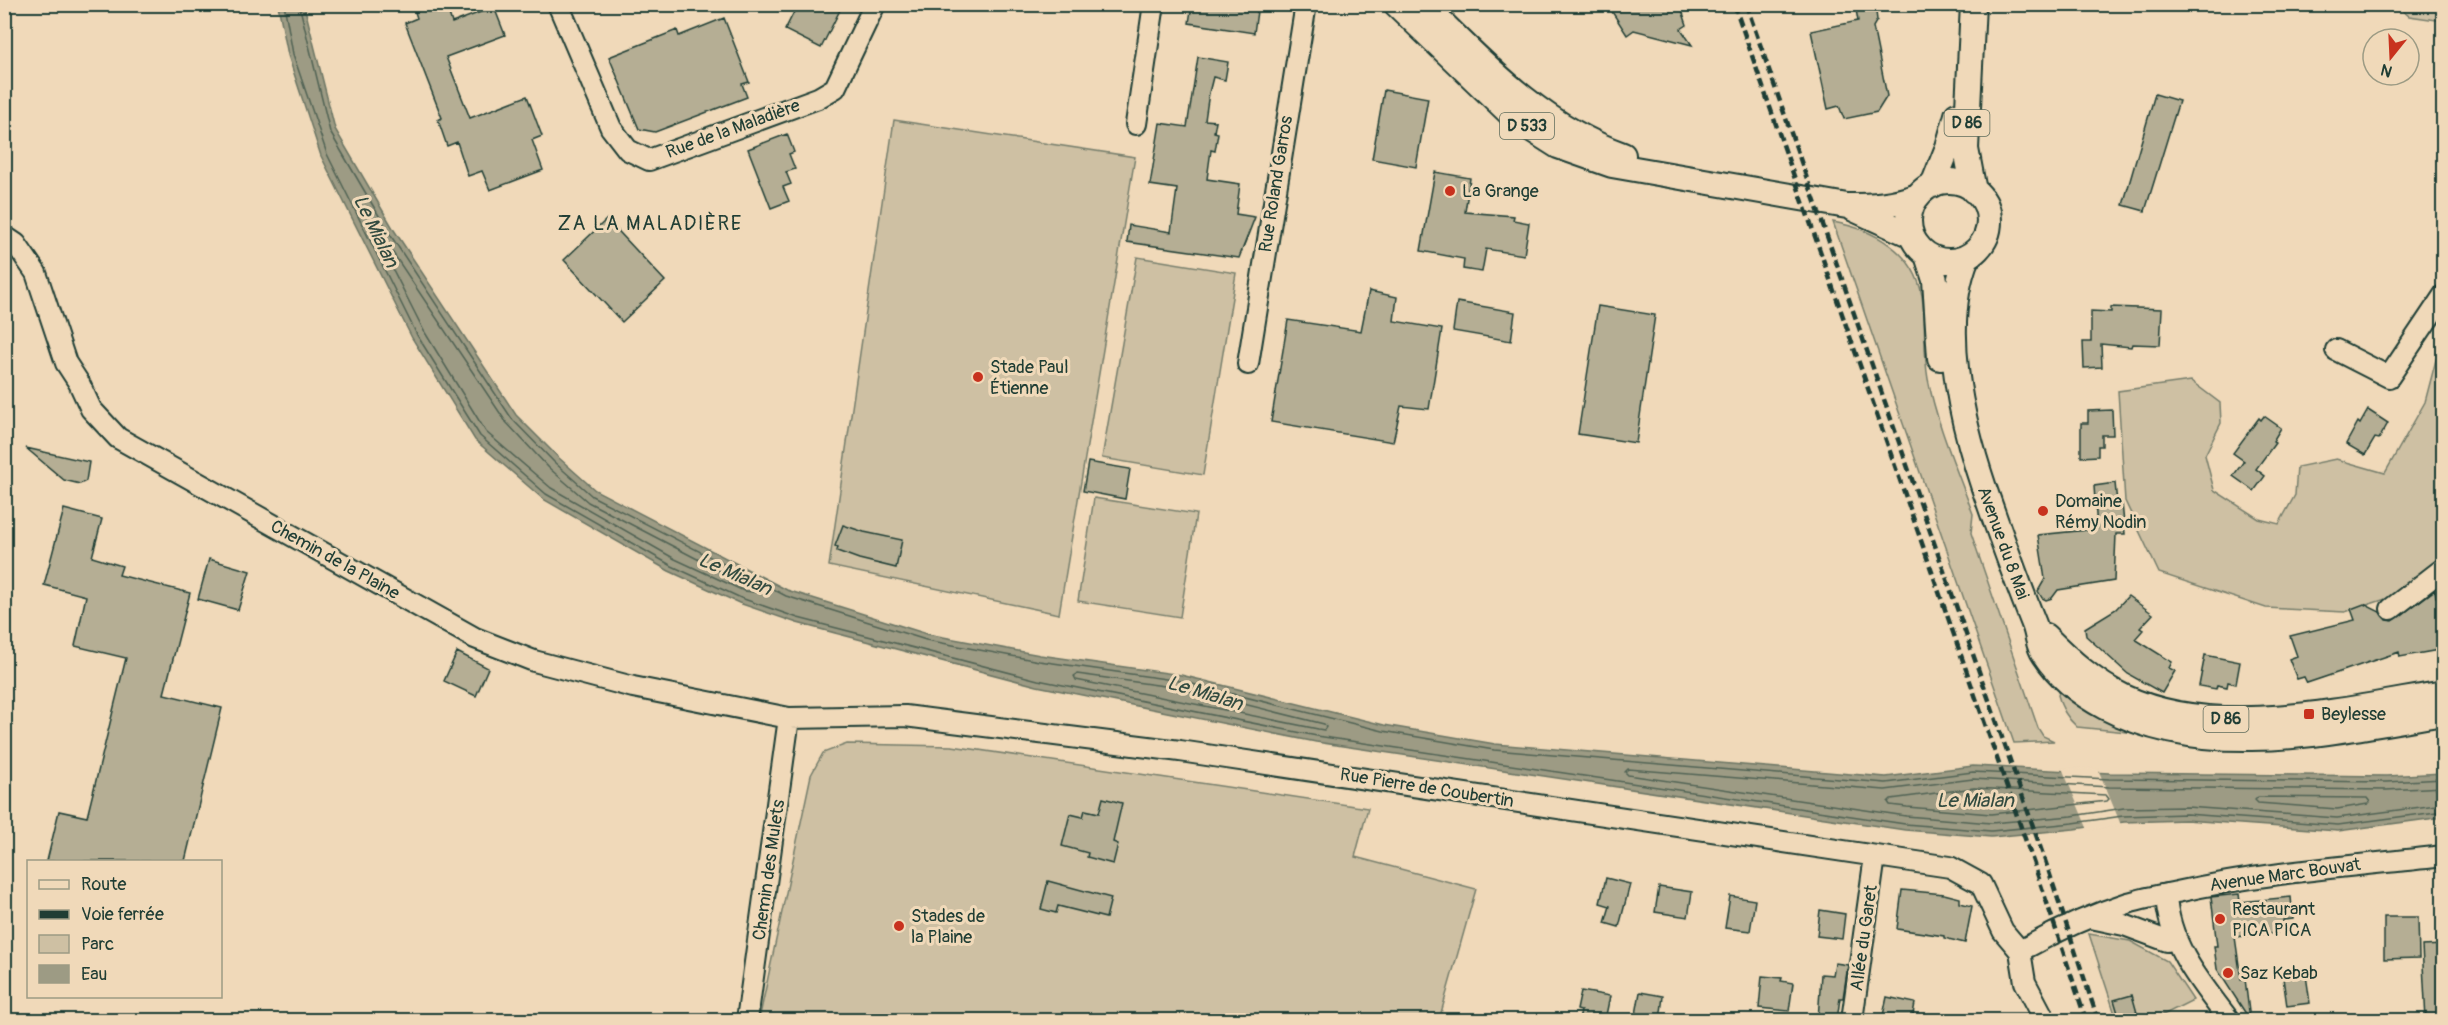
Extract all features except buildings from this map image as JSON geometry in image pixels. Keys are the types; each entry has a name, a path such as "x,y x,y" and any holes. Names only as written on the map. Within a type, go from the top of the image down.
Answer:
{"main road":[{"name":"D 533","path":"1396,4 1494,101 1517,120 1541,136 1581,155 1612,165 1847,206 1898,204 1925,190"},
{"name":"D 533","path":"1423,4 1504,83 1554,121 1616,152 1696,180"},
{"name":"D 86","path":"1973,4 1966,149 1974,190"},
{"name":"D 86","path":"1925,190 1951,139 1969,54"},
{"path":"1954,182 1974,190 1983,201 1989,222 1983,242 1967,257 1951,261 1935,259 1927,255 1918,247 1911,235 1910,211 1925,190 1954,182"},
{"name":"D 533","path":"1847,206 1911,235"},
{"name":"D 86","path":"1927,255 1935,280 1940,353 1947,393 1959,428 1974,459"},
{"name":"D 86","path":"1967,257 1956,291 1955,353 1959,389 1974,459"},
{"name":"Avenue du 8 Mai","path":"1974,459 2043,654 2062,677 2088,698 2128,718 2172,732 2224,739 2313,735 2444,713"},
{"name":"Avenue du 8 Mai","path":"2034,626 2097,681 2123,697 2150,708 2198,718 2252,719 2291,716 2444,693"}],"street":[{"name":"Rue de la Maladière","path":"558,4 611,128 628,150 649,160 818,98 836,88 875,4"},
{"path":"1136,124 1154,4"},
{"name":"Rue Roland Garros","path":"1248,364 1306,4"},
{"name":"Chemin de la Plaine","path":"4,236 16,244 36,273 66,363 79,383 91,409 118,438 475,638 534,661 633,687 789,718"},
{"path":"2336,350 2389,377 2444,295"},
{"path":"2391,609 2444,568"},
{"name":"Rue Pierre de Coubertin","path":"789,718 905,716 927,718 1180,751 1950,867 1981,884 2003,931 2020,951"},
{"name":"Chemin des Mulets","path":"747,1020 789,718"},
{"name":"Allée du Garet","path":"1852,1020 1875,856"},
{"name":"Avenue Marc Bouvat","path":"2020,951 2057,931 2128,903 2166,894 2273,874 2444,856"},
{"path":"2166,894 2170,924 2183,955 2229,1020"},
{"path":"2128,903 2145,922 2183,955"},
{"path":"2091,918 2124,925 2167,941"},
{"path":"2020,951 2025,982 2045,1020"}],"green space":[{"path":"2396,5 2443,5 2443,21 2409,16"},
{"name":"Stade Paul Étienne","path":"894,120 1135,157 1059,614 829,566"},
{"path":"1833,222 1863,230 1890,245 1911,267 1918,280 1922,296 1928,379 1942,430 1973,514 1971,533 2038,728 2043,736 2054,741 2014,743"},
{"path":"1137,257 1236,273 1203,475 1102,458"},
{"path":"2443,333 2443,568 2417,589 2345,612 2266,608 2159,573 2125,501 2118,391 2191,381 2220,403 2221,423 2205,455 2214,490 2259,519 2279,524 2295,495 2297,467 2336,459 2385,473 2425,402"},
{"path":"1094,498 1196,514 1180,617 1078,601"},
{"path":"2061,689 2157,735 2077,727 2067,716 2061,704 2058,695"},
{"path":"847,744 952,746 1368,808 1355,857 1476,889 1439,1020 759,1020 811,775 823,753"},
{"path":"2089,934 2130,941 2167,961 2193,1000 2153,1020 2117,1020"}],"water":[{"name":"Le Mialan","path":"278,5 304,5 335,129 394,230 516,415 595,490 787,590 927,634 1040,655 1181,675 1384,725 1495,744 1886,777 1973,766 2109,773 2386,776 2443,773 2443,817 2338,831 2186,820 2124,822 1991,837 1905,830 1316,742 1037,686 797,623 739,603 669,571 543,499 475,440 412,338 321,156 288,55"}],"pier":[{"path":"2062,768 2098,769 2121,825 2088,830"}],"railway":[{"path":"1734,4 2086,1020"},
{"path":"1746,4 2049,872 2098,1020"}],"place":[{"name":"La Grange","path":"1450,191"},
{"name":"Stade Paul Étienne","path":"978,377"},
{"name":"Domaine Rémy Nodin","path":"2043,511"},
{"name":"Beylesse","path":"2309,714"},
{"name":"Restaurant PICA PICA","path":"2220,919"},
{"name":"Stades de la Plaine","path":"899,926"},
{"name":"Saz Kebab","path":"2228,973"}],"district":[{"name":"ZA LA MALADIÈRE","path":"650,223"}]}
